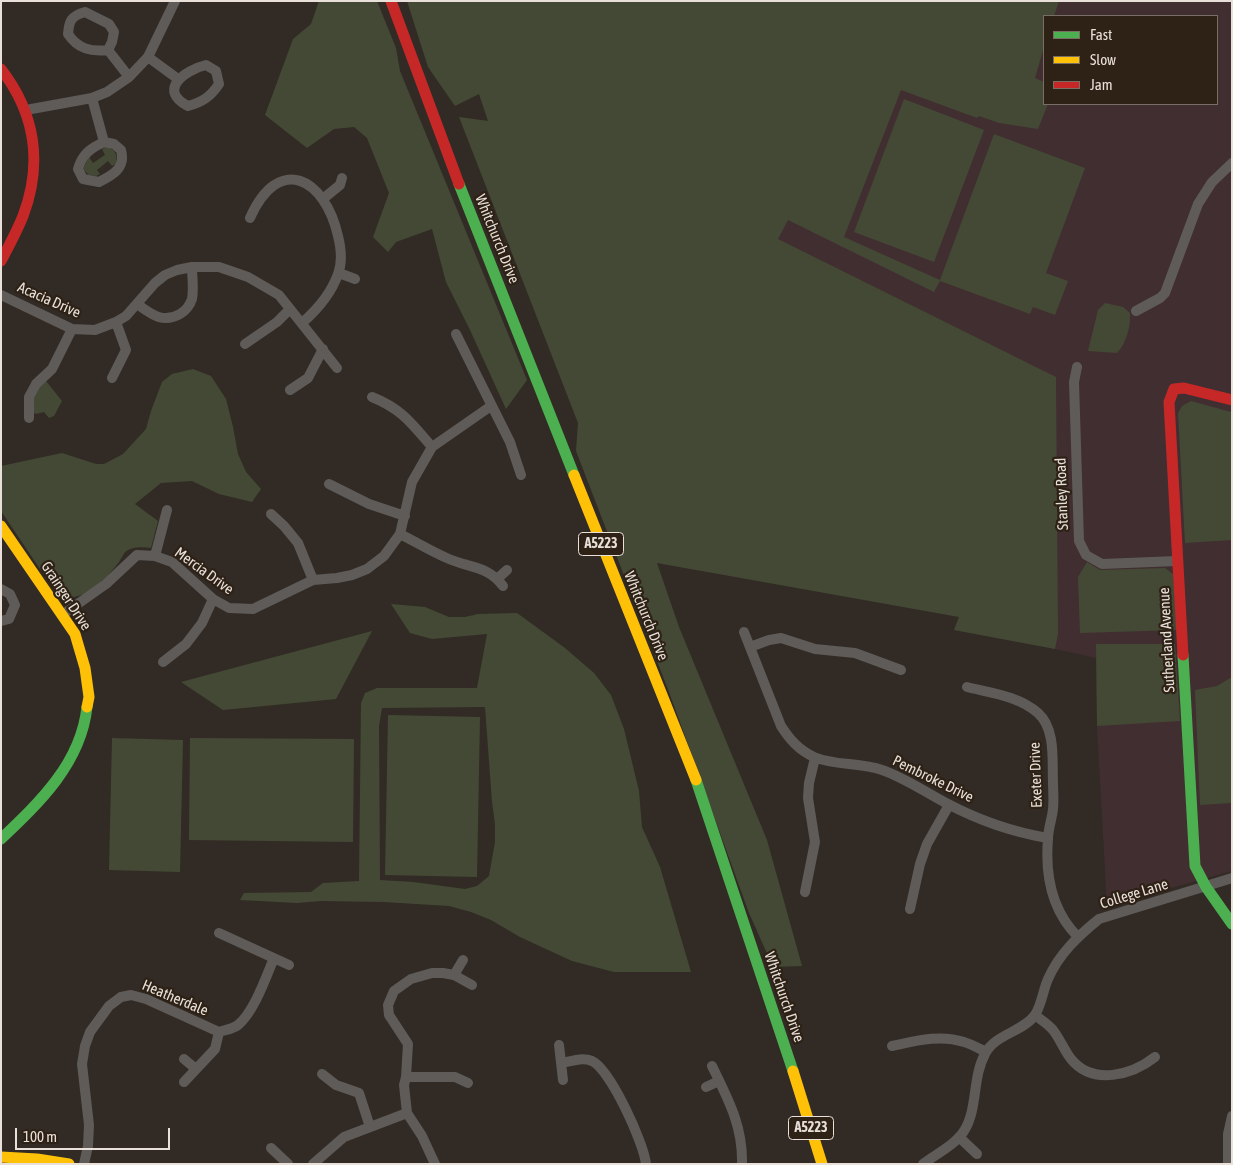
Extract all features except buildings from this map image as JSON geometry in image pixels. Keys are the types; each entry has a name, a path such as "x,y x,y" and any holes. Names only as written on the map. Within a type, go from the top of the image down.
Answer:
{"street":[{"path":"26,110 92,98 108,92 129,77 148,57 175,1"},
{"name":"Whitchurch Drive","path":"391,1 468,207 699,788 800,1091 822,1164"},
{"path":"85,12 109,24 114,32 108,50 95,52 74,43 68,34 69,22 74,15 85,12"},
{"path":"108,50 129,77"},
{"path":"148,57 178,79"},
{"path":"206,65 216,71 219,84 211,96 199,103 188,106 177,97 175,84 178,79 192,68 206,65"},
{"path":"1,69 12,84 26,110 32,141 32,177 26,208 1,261"},
{"path":"92,98 104,142"},
{"path":"104,142 114,144 121,150 122,164 107,178 99,182 83,179 78,169 80,159 90,149 104,142"},
{"path":"1136,311 1160,298 1165,293 1198,204 1212,182 1232,163"},
{"path":"324,198 340,185 342,178"},
{"path":"250,218 260,198 281,181 297,180 306,183 316,189 324,198 336,228 341,260 329,294 302,323"},
{"path":"137,304 152,315 163,319 173,318 184,312 191,300 192,267"},
{"name":"Acacia Drive","path":"1,295 72,329 95,330 126,316 155,283 165,275 192,267 219,268 248,277 278,295 337,368"},
{"path":"338,273 355,279"},
{"path":"245,344 277,322 290,309"},
{"path":"112,378 126,350 116,322"},
{"path":"30,418 29,397 36,384 52,369 72,329"},
{"path":"456,334 510,442 521,475"},
{"path":"290,390 308,378 323,350"},
{"name":"Stanley Road","path":"1077,367 1074,382 1079,542 1086,555 1102,564 1177,561"},
{"name":"Sutherland Avenue","path":"1232,400 1184,388 1174,389 1169,402 1195,866 1206,887 1232,924"},
{"path":"372,397 388,404 405,416 432,447"},
{"name":"Mercia Drive","path":"62,615 106,584 137,555 155,556 172,562 213,599 229,608 253,609 312,580 352,575 367,569 384,556 400,534 412,482 432,447 491,406"},
{"path":"328,484 368,504 405,516"},
{"path":"155,556 167,510"},
{"path":"271,514 298,543 312,580"},
{"name":"Grainger Drive","path":"1,526 76,634 88,674 89,699 85,730 75,755 65,772 26,816 1,839"},
{"path":"400,534 449,559 487,571 500,583 506,570"},
{"path":"1,589 10,594 15,606 9,619 1,621"},
{"path":"163,662 186,644 202,624 213,599"},
{"name":"Pembroke Drive","path":"744,632 781,726 790,740 802,751 815,758 864,765 882,770 897,776 948,805 1007,829 1048,838"},
{"path":"750,647 781,638 815,648 855,653 901,670"},
{"name":"Exeter Drive","path":"967,687 1025,704 1040,714 1048,729 1052,744 1053,808 1048,838 1047,864 1053,897 1066,925 1078,937"},
{"path":"805,892 815,842 808,798 809,783 815,758"},
{"path":"910,909 922,857 948,805"},
{"name":"College Lane","path":"1035,1015 1052,970 1060,957 1078,937 1099,919 1232,878"},
{"path":"220,933 289,965"},
{"name":"Heatherdale","path":"84,1164 88,1146 89,1125 82,1064 84,1046 90,1032 108,1006 121,997 131,995 146,999 219,1032 236,1026 245,1017 274,958"},
{"path":"454,975 463,960"},
{"path":"435,1164 422,1136 407,1113 404,1085 408,1044 389,1015 388,1005 394,991 411,979 432,973 454,975 472,985"},
{"path":"923,1164 959,1137 968,1122 976,1076 986,1052 994,1042 1035,1015 1052,1029 1071,1060 1084,1070 1107,1076 1124,1073 1146,1064 1155,1057"},
{"name":"Heatherdale","path":"184,1082 215,1049 219,1032"},
{"path":"892,1046 922,1039 945,1039 963,1041 986,1052"},
{"path":"559,1045 563,1080"},
{"path":"184,1059 196,1069"},
{"path":"562,1063 584,1059 594,1062 603,1070 636,1131 646,1164"},
{"path":"712,1066 733,1108 742,1149 742,1164"},
{"path":"322,1074 336,1085 358,1093 370,1127"},
{"path":"406,1077 455,1076 468,1083"},
{"path":"706,1087 719,1081"},
{"path":"313,1164 344,1137 407,1113"},
{"path":"1228,1164 1228,1134 1232,1116"},
{"path":"959,1137 977,1154"},
{"path":"271,1148 288,1164"},
{"path":"1,1157 37,1159 69,1164"}],"shaded area":[{"path":"899,1 1232,1 1232,871 1107,906 1097,726 1096,658 954,630 959,617 459,117 488,121"}],"green space":[{"path":"319,1 377,1 396,48 400,71 527,380 506,409 446,282 432,229 396,242 388,252 373,237 389,193 367,138 354,127 334,129 307,148 265,115 293,39 311,24"},
{"path":"407,1 1059,1 1054,15 1043,15 1043,50 1035,78 1043,82 1043,105 1048,105 1038,129 999,123 979,116 977,118 901,90 844,237 940,280 994,134 1085,168 1046,273 1068,281 1055,315 1033,307 1030,314 940,281 934,292 788,220 778,239 1056,377 1058,634 1055,649 954,630 959,617 657,563 679,627 767,840 802,966 773,967 749,913 669,692 576,451 578,423 459,117 488,121 479,94 455,106 428,67"},
{"path":"904,99 984,130 934,262 854,232"},
{"path":"106,147 115,152 117,157 116,164 112,166 108,161 97,170 100,174 96,176 89,175 83,169 89,157 93,163 105,155 102,149"},
{"path":"1105,303 1123,307 1130,313 1127,334 1123,345 1117,353 1088,351 1098,310"},
{"path":"193,369 211,376 226,399 238,454 246,472 261,489 252,502 219,494 192,481 161,483 135,504 158,521 151,548 138,547 128,550 102,582 80,596 63,597 40,569 1,511 1,466 62,453 96,464 104,464 123,454 146,429 162,382 172,374"},
{"path":"46,381 62,401 54,416 49,418 44,412 34,413 36,391"},
{"path":"1191,401 1231,412 1232,540 1185,543 1178,413 1182,406"},
{"path":"1087,562 1100,570 1165,568 1173,574 1177,630 1080,633 1078,577"},
{"path":"391,604 425,607 449,617 517,613 565,648 594,673 611,695 624,729 639,791 642,827 660,867 691,972 614,972 572,961 520,937 491,920 449,906 384,902 321,901 297,903 240,900 244,893 311,892 323,883 359,881 361,703 365,693 377,688 477,688 487,634 432,639 410,633","holes":["485,707 495,842 489,876 477,886 465,889 380,880 379,726 382,708"]},
{"path":"372,631 336,699 223,710 181,682"},
{"path":"1096,644 1175,644 1180,721 1097,726"},
{"path":"1232,677 1232,803 1200,805 1195,690 1217,686"},
{"path":"388,715 480,717 477,877 385,875"},
{"path":"112,738 183,740 180,872 109,870"},
{"path":"190,738 354,739 353,842 189,840"}],"traffic: fast":[{"path":"459,184 574,475"},
{"path":"1183,655 1195,866 1206,887 1232,924"},
{"path":"1,839 44,796 67,764 77,746 87,707"},
{"path":"696,780 793,1071"}],"traffic: slow":[{"path":"574,475 696,780"},
{"path":"1,526 75,634 85,668 89,697 87,707"},
{"path":"793,1071 822,1164"},
{"path":"1,1157 37,1159 69,1164"}],"traffic: jam":[{"path":"391,1 459,184"},
{"path":"1,69 22,103 32,139 34,158 33,177 23,216 1,261"},
{"path":"1183,655 1169,402 1174,389 1184,388 1232,400"}]}
